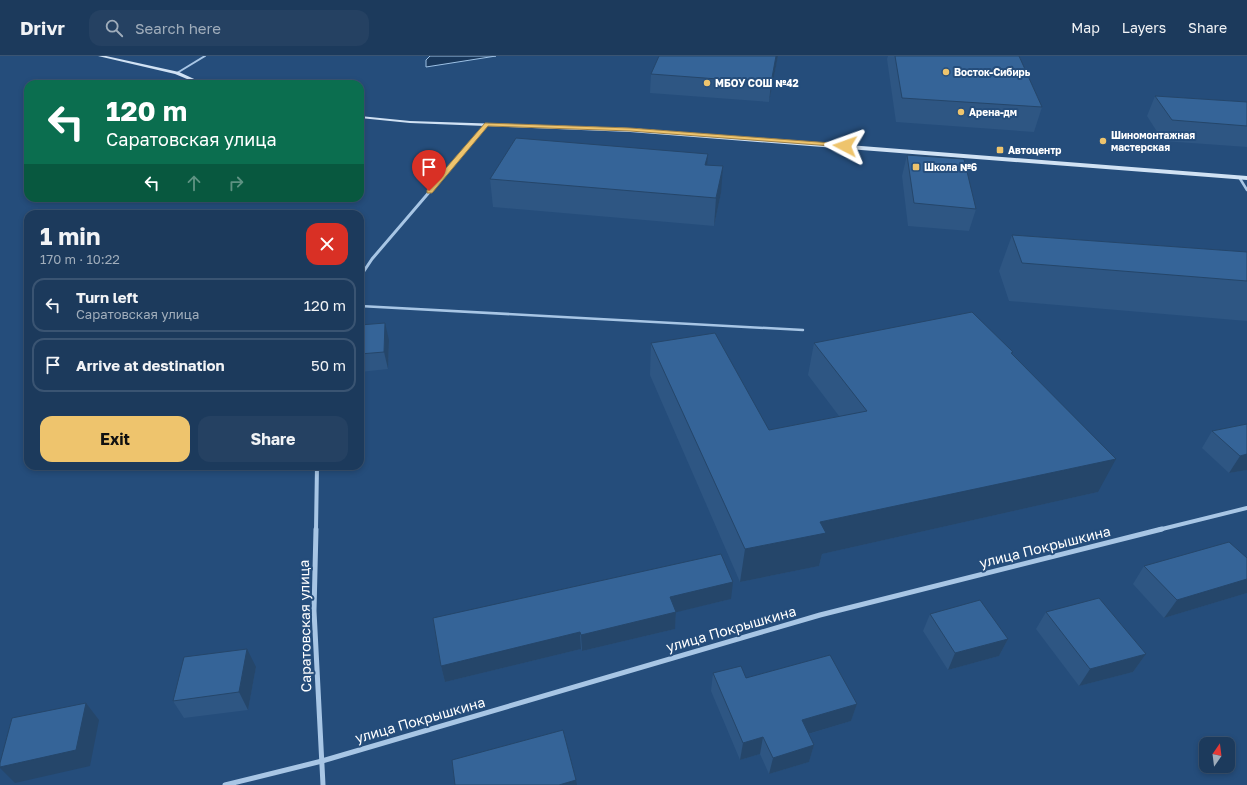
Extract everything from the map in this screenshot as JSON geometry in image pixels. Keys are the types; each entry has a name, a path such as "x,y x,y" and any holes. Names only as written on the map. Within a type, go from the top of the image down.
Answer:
{"street":[{"path":"100,56 177,73 194,80"},
{"path":"364,117 410,122 630,130 1247,178"},
{"path":"364,271 372,259 487,124"},
{"name":"Саратовская улица","path":"317,470 314,611 323,785"},
{"name":"улица Покрышкина","path":"225,785 322,761 820,616 1247,508"}],"lane":[{"path":"177,73 205,56"},
{"path":"1239,177 1247,190"},
{"path":"364,306 803,330"}],"water":[{"path":"430,56 496,56 426,67 426,60"}],"building":[{"path":"659,56 776,56 771,83 651,74"},
{"path":"895,56 1019,56 1042,107 902,98"},
{"path":"1155,96 1247,102 1247,126 1172,120"},
{"path":"516,138 708,154 705,165 723,166 716,198 490,179"},
{"path":"907,155 964,159 976,209 914,203"},
{"path":"1012,235 1247,252 1247,281 1022,263"},
{"path":"972,312 1013,352 1011,353 1116,459 820,522 826,533 745,549 651,343 715,333 769,430 867,411 814,343"},
{"path":"385,323 384,352 364,354 364,325"},
{"path":"1247,424 1247,454 1240,456 1212,431"},
{"path":"1229,542 1247,558 1247,579 1177,600 1144,566"},
{"path":"721,554 733,582 670,597 676,612 581,635 580,632 441,666 433,618"},
{"path":"1099,598 1146,654 1090,669 1046,612"},
{"path":"980,600 1008,639 955,653 930,614"},
{"path":"247,649 239,692 173,701 184,657"},
{"path":"830,655 857,704 802,720 814,745 773,758 763,737 743,743 713,673 741,666 746,678"},
{"path":"86,703 76,750 0,767 12,718"},
{"path":"563,730 576,780 559,785 455,785 452,760"}],"place":[{"name":"Восток-Сибирь","path":"946,72"},
{"name":"МБОУ СОШ №42","path":"707,83"},
{"name":"Арена-дм","path":"961,112"},
{"name":"Шиномонтажная мастерская","path":"1103,141"},
{"name":"Автоцентр","path":"1000,150"},
{"name":"Школа №6","path":"916,167"}],"route":[{"path":"429,191 487,124 630,130 845,146"}]}
